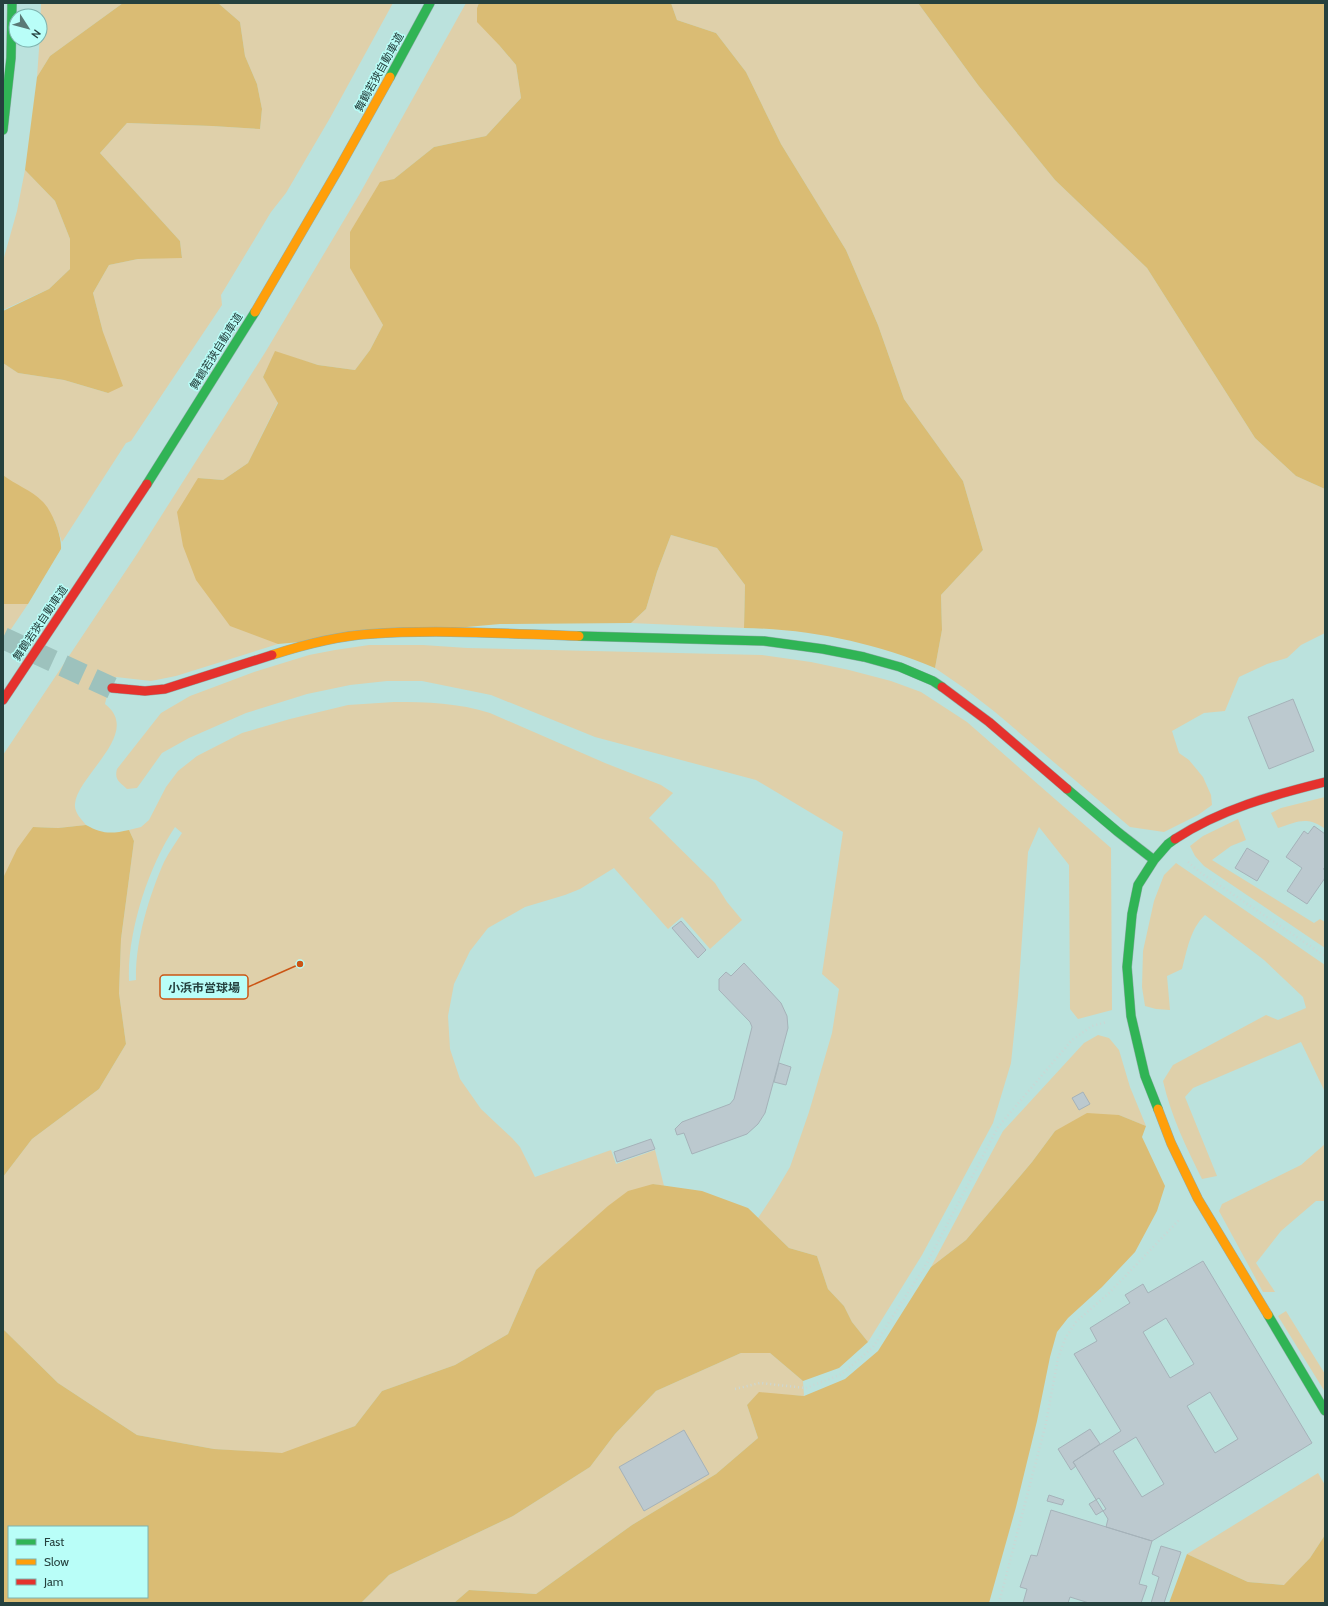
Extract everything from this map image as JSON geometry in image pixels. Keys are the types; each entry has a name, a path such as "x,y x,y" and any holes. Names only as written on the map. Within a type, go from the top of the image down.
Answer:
{"main road":[{"path":"3,130 11,58 12,3"},
{"name":"舞鶴若狭自動車道","path":"3,700 173,444 245,327 333,178 430,3"},
{"path":"112,688 139,692 159,691 280,652 320,642 369,634 432,632 764,641 823,649 864,657 900,667 933,681 989,722 1118,832 1154,860"},
{"path":"1325,782 1273,795 1232,809 1189,830 1168,844 1154,860 1138,885 1132,914 1127,967 1131,1016 1145,1076 1171,1143 1198,1199 1325,1411"}],"path":[{"path":"1168,844 1201,873 1325,956"},
{"path":"735,1389 760,1383 806,1388 842,1374 873,1347 927,1263 998,1127 1072,1040 1092,1026 1131,1016"},
{"path":"999,1603 1046,1423 1058,1358 1066,1337 1076,1322 1125,1276 1198,1199"}],"shaded area":[{"path":"41,3 123,3 50,56 37,77 39,48 48,48 48,8 41,8"},
{"path":"123,3 218,3 240,22 245,56 257,84 262,109 260,129 127,123 100,153 180,241 182,258 138,259 109,265 93,293 103,332 123,386 108,393 64,380 18,373 3,363 3,311 49,289 70,269 70,239 55,201 25,170 37,77 50,56"},
{"path":"218,3 393,3 330,118 286,193 271,212 221,295 222,305 131,441 126,443 62,542 54,519 3,475 3,363 18,373 64,380 108,393 103,332 93,293 109,265 138,259 182,257 180,241 100,153 127,123 260,129 262,109 257,84 245,56 240,22"},
{"path":"466,3 479,3 477,8 499,45 516,65 521,98 486,136 434,147 394,179 380,183 351,268 383,325 370,350 355,370 318,365 275,352 263,377 278,402 248,463 223,480 198,478 278,644 176,676 151,681 116,677 108,691 105,704 115,715 117,728 113,741 78,793 75,804 77,813 86,825 58,828 33,827 3,878 3,755 137,554 266,351 359,195"},
{"path":"479,3 671,3 677,20 716,33 746,72 781,144 846,250 878,325 904,399 963,481 983,550 941,595 942,630 935,668 889,651 842,639 793,631 744,628 745,585 717,548 671,535 657,572 646,609 631,623 500,624 278,644 230,626 196,580 183,546 177,512 198,478 223,480 248,463 278,403 263,377 275,351 318,365 355,370 370,350 383,325 350,268 350,232 380,182 394,179 434,147 486,136 521,98 516,65 477,22 477,8"},
{"path":"671,3 918,3 978,85 1055,180 1147,268 1255,438 1296,476 1325,489 1325,633 1301,645 1287,658 1267,664 1239,677 1225,711 1204,713 1172,731 1179,753 1189,760 1203,777 1211,795 1212,805 1198,815 1164,832 1130,827 995,712 935,668 942,630 941,595 983,550 963,481 904,399 878,325 846,250 781,144 746,72 716,33 677,20"},
{"path":"918,3 1325,3 1325,489 1296,476 1255,438 1147,268 1055,180 978,85"},
{"path":"25,170 55,201 70,239 70,269 49,289 3,310 3,261 17,211"},
{"path":"3,475 34,494 46,505 53,517 60,537 61,549 28,604 3,604"},
{"path":"671,535 717,548 745,585 744,628 631,623 646,609 657,572"},
{"path":"3,604 28,604 3,641"},
{"path":"369,645 423,645 467,648 762,655 811,662 891,681 921,692 967,722 1111,848 1112,1010 1078,1019 1070,1009 1069,865 1039,827 1028,852 1018,996 1011,1063 993,1123 922,1255 868,1342 852,1322 844,1306 828,1289 817,1256 789,1248 758,1218 790,1167 809,1112 832,1033 839,989 822,974 843,832 756,780 595,737 491,695 422,681 387,681 350,685 307,694 246,713 189,738 162,753 137,788 127,789 117,778 117,769 161,713 190,696 254,672 309,655"},
{"path":"419,702 467,707 490,713 605,763 661,785 673,793 649,818 715,883 727,902 742,920 710,949 682,917 668,929 614,868 580,889 525,907 488,928 470,951 454,984 448,1016 450,1049 460,1079 481,1109 520,1147 535,1177 611,1150 616,1164 655,1150 664,1186 653,1184 536,1270 508,1334 455,1365 382,1391 355,1426 282,1454 214,1449 137,1435 58,1383 3,1329 3,1177 32,1139 99,1089 126,1044 119,993 121,939 134,841 129,830 141,827 149,820 166,787 178,771 197,756 242,733 290,719 348,705","holes":["175,827 182,833 164,862 153,889 140,935 136,965 136,980 129,981 129,962 132,942 141,901 148,881 156,861"]},
{"path":"1325,797 1324,828 1312,822 1301,821 1278,828 1271,813 1281,808"},
{"path":"1238,819 1246,840 1231,846 1212,860 1314,923 1320,919 1325,922 1325,948 1204,866 1195,856 1190,846 1203,836"},
{"path":"86,825 102,832 129,830 134,841 121,939 119,993 126,1044 99,1089 32,1139 3,1177 3,878 17,849 33,827 58,828"},
{"path":"1176,863 1325,965 1325,1092 1301,1042 1193,1088 1185,1097 1217,1176 1202,1179 1175,1119 1163,1081 1173,1065 1266,1015 1278,1020 1306,1008 1303,997 1264,960 1205,915 1192,933 1182,969 1167,976 1170,1010 1156,1009 1145,1006 1142,987 1143,951 1154,901 1164,875"},
{"path":"1098,1035 1109,1038 1119,1050 1130,1087 1146,1126 1119,1115 1055,1131 1032,1162 966,1240 931,1267 1003,1131 1084,1043"},
{"path":"1087,1113 1119,1115 1146,1126 1142,1137 1165,1186 1157,1211 1135,1252 1102,1287 1068,1318 1057,1332 1016,1507 989,1603 454,1603 469,1590 536,1594 632,1525 716,1474 758,1438 747,1405 759,1392 804,1396 845,1379 878,1351 931,1267 966,1240 1032,1162 1055,1131"},
{"path":"1325,1144 1325,1201 1316,1201 1281,1231 1256,1263 1275,1292 1263,1292 1219,1211 1222,1204 1301,1165"},
{"path":"653,1184 702,1191 748,1208 789,1248 817,1256 828,1289 844,1306 852,1322 868,1342 839,1368 803,1381 770,1353 741,1353 656,1391 615,1434 590,1467 513,1516 389,1575 361,1603 3,1603 3,1329 58,1383 137,1435 214,1449 282,1453 355,1426 382,1391 455,1365 508,1334 536,1270 608,1206 628,1191"},
{"path":"1286,1311 1325,1374 1325,1392 1278,1316"},
{"path":"741,1353 770,1353 803,1381 804,1396 759,1393 747,1405 758,1438 716,1474 632,1525 536,1594 469,1590 454,1603 361,1603 389,1575 513,1516 590,1467 615,1434 656,1391"},
{"path":"1318,1473 1325,1485 1325,1535 1310,1558 1285,1585 1248,1582 1187,1554"},
{"path":"1325,1535 1325,1603 1169,1603 1187,1554 1248,1582 1284,1585 1310,1558"}],"building":[{"path":"1293,699 1314,751 1269,769 1248,717"},
{"path":"1314,826 1325,834 1325,867 1323,869 1325,870 1325,878 1307,904 1287,891 1302,868 1286,857 1304,831 1308,834"},
{"path":"1247,848 1269,861 1257,881 1235,868"},
{"path":"681,921 706,950 698,958 672,928"},
{"path":"744,963 781,1003 787,1016 788,1028 765,1113 758,1124 747,1134 692,1154 684,1133 677,1135 675,1129 682,1122 730,1104 734,1099 752,1027 750,1022 719,990 719,979 726,972 731,976"},
{"path":"779,1063 791,1067 786,1085 774,1082"},
{"path":"1083,1092 1090,1104 1079,1110 1072,1098"},
{"path":"651,1139 655,1149 617,1162 614,1152"},
{"path":"1203,1261 1312,1443 1152,1541 1106,1527 1108,1519 1073,1462 1121,1431 1074,1354 1097,1341 1090,1328 1130,1303 1125,1295 1143,1284 1148,1293","holes":["1166,1318 1194,1364 1170,1378 1143,1332","1210,1392 1238,1439 1215,1453 1187,1406","1136,1437 1164,1484 1142,1497 1113,1451"]},
{"path":"1090,1429 1100,1444 1073,1462 1076,1466 1071,1470 1058,1449"},
{"path":"684,1430 709,1474 644,1511 619,1467"},
{"path":"1049,1495 1064,1500 1062,1505 1047,1501"},
{"path":"1099,1498 1106,1509 1096,1515 1089,1504"},
{"path":"1051,1510 1152,1541 1139,1584 1147,1586 1141,1603 1089,1603 1070,1597 1068,1603 1023,1603 1027,1589 1020,1587 1031,1555 1037,1556"},
{"path":"1161,1546 1181,1552 1164,1603 1151,1603 1159,1577 1152,1574"}],"tunnel":[{"path":"3,638 112,688"}],"traffic: fast":[{"path":"3,130 11,58 12,3"},
{"path":"390,77 430,3"},
{"path":"147,484 255,312"},
{"path":"579,636 764,641 823,649 864,657 900,667 933,681 942,687"},
{"path":"1067,789 1154,860"},
{"path":"1158,1109 1145,1076 1131,1016 1127,967 1132,914 1138,885 1154,860 1168,844 1175,839"},
{"path":"1268,1315 1325,1411"}],"traffic: slow":[{"path":"255,312 338,170 390,77"},
{"path":"272,655 320,642 370,634 448,632 579,636"},
{"path":"1158,1109 1171,1143 1198,1199 1268,1315"}],"traffic: jam":[{"path":"3,700 147,484"},
{"path":"112,688 145,691 165,689 272,655"},
{"path":"942,687 989,722 1067,789"},
{"path":"1175,839 1193,828 1229,811 1286,792 1325,782"}],"place":[{"name":"小浜市営球場","path":"300,964"}]}
